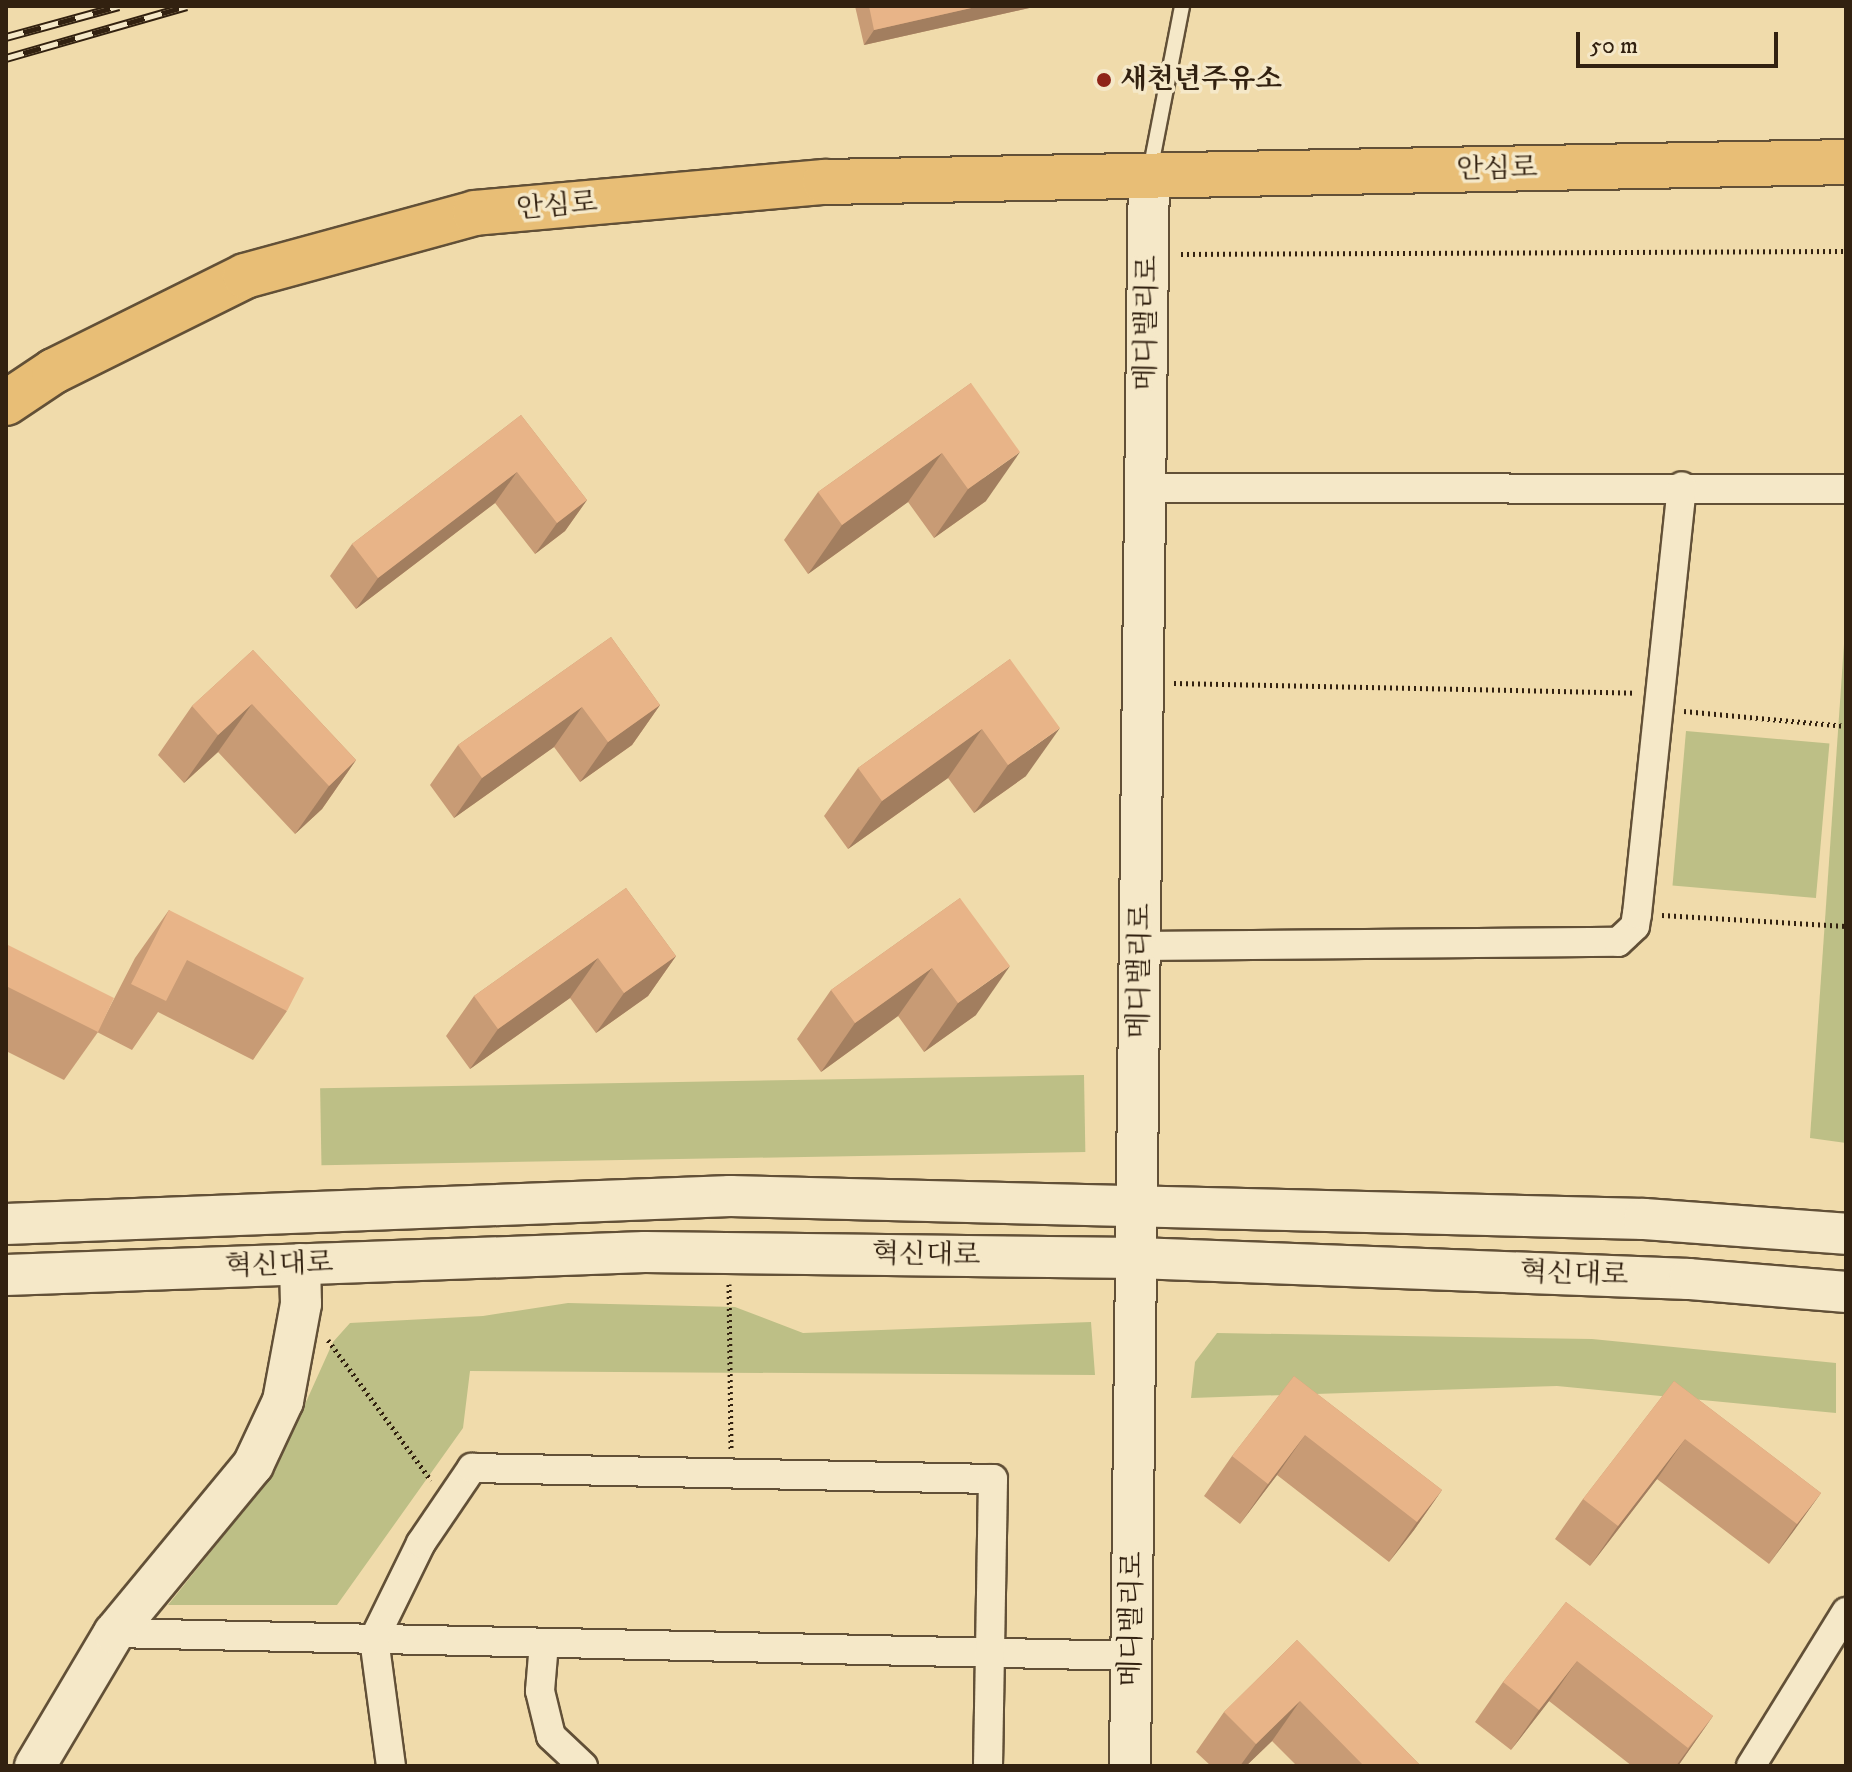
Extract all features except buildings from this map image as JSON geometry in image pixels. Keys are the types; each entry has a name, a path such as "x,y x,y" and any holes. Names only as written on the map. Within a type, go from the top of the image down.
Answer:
{"main road":[{"name":"안심로","path":"6,403 54,371 245,276 475,213 825,182 1846,162"},
{"name":"메디밸리로","path":"1130,1766 1149,176"},
{"path":"6,1224 730,1196 1137,1203 1644,1219 1846,1234"},
{"name":"혁신대로","path":"6,1275 729,1253 1137,1258 1689,1279 1846,1292"},
{"path":"35,1766 114,1633 253,1465 283,1401 301,1304 300,1264"}],"street":[{"path":"1140,946 1618,942 1637,914 1682,486"},
{"path":"1145,488 1682,486 1846,489"},
{"path":"391,1766 374,1639 448,1503 472,1468 993,1479 988,1766"},
{"path":"1751,1766 1846,1612"},
{"path":"114,1633 1132,1656"},
{"path":"544,1643 540,1691 551,1736 583,1766"}],"lane":[{"path":"1149,176 1182,6"}],"path":[{"path":"1148,254 1846,251"},
{"path":"1143,683 1660,701 1846,726"},
{"path":"1637,914 1846,926"},
{"path":"729,1253 731,1475"},
{"path":"301,1304 448,1503"}],"green space":[{"path":"1846,615 1846,1143 1810,1138"},
{"path":"1686,731 1829,744 1816,898 1672,885"},
{"path":"1084,1075 1085,1152 321,1165 320,1088"},
{"path":"568,1303 735,1307 803,1333 1091,1322 1095,1375 470,1371 463,1428 337,1605 168,1605 274,1473 333,1342 350,1323 483,1316"},
{"path":"1217,1333 1592,1339 1836,1363 1836,1413 1557,1386 1191,1398 1195,1362"}],"railway":[{"path":"6,37 119,6"},
{"path":"6,58 187,6"}],"place":[{"name":"새천년주유소","path":"1104,80"}]}
